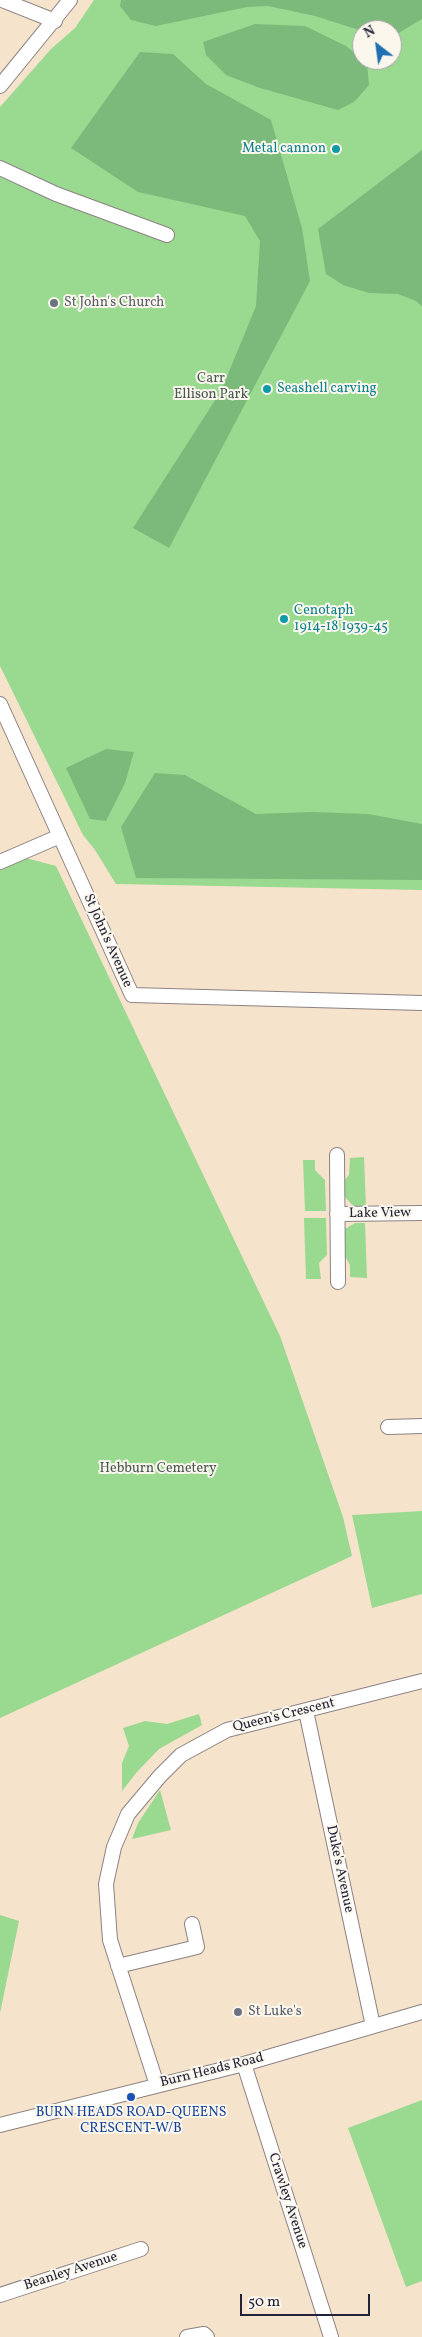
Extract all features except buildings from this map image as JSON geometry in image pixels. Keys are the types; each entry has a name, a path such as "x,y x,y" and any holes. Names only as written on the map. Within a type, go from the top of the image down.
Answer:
{"street":[{"path":"2,0 55,21"},
{"path":"0,86 55,21 70,0"},
{"path":"0,168 56,194 167,235"},
{"name":"St John's Avenue","path":"0,704 132,995 422,1002"},
{"path":"0,862 60,836"},
{"name":"Lake View","path":"337,1155 338,1282"},
{"name":"Lake View","path":"337,1214 422,1213"},
{"path":"388,1428 422,1426"},
{"name":"Queen's Crescent","path":"157,2085 110,1940 106,1884 114,1847 128,1814 160,1776 181,1755 227,1730 422,1681"},
{"name":"Duke's Avenue","path":"306,1711 373,2026"},
{"path":"118,1966 197,1946 192,1924"},
{"name":"Burn Heads Road","path":"0,2124 244,2064 422,2012"},
{"name":"Crawley Avenue","path":"244,2064 331,2337"},
{"name":"Beanley Avenue","path":"0,2295 141,2249"},
{"path":"187,2337 204,2334 207,2337"}],"green space":[{"name":"Carr Ellison Park","path":"94,0 422,0 422,890 116,884 95,850 83,835 0,666 0,107 51,49 75,28"},
{"path":"121,0 422,0 422,19 402,31 402,20 352,20 352,28 315,16 268,6 247,7 156,26 131,20 120,6"},
{"path":"255,24 305,26 352,51 352,70 368,70 369,85 354,102 338,110 260,88 226,75 206,55 203,42"},
{"path":"140,52 173,54 206,84 271,120 302,228 310,281 169,548 133,528 221,391 256,306 260,241 245,216 138,192 71,148"},
{"path":"422,150 422,306 416,301 398,294 369,293 343,285 326,274 318,229"},
{"path":"106,749 134,752 125,783 106,821 90,819 66,768"},
{"path":"155,773 185,775 256,814 311,812 368,814 422,824 422,880 136,878 121,827"},
{"name":"Hebburn Cemetery","path":"26,858 56,866 280,1336 343,1517 352,1556 0,1718 0,870"},
{"path":"364,1157 366,1207 355,1208 344,1196 343,1182 349,1175 350,1158"},
{"path":"303,1160 315,1160 315,1170 325,1180 326,1211 305,1211"},
{"path":"304,1218 326,1218 327,1255 319,1263 321,1279 306,1279"},
{"path":"355,1223 365,1223 367,1278 350,1277 350,1265 342,1251 341,1239 345,1229"},
{"path":"422,1511 422,1594 372,1608 352,1515"},
{"path":"199,1714 202,1725 159,1749 122,1791 122,1763 129,1746 123,1728 145,1721 167,1724"},
{"path":"160,1790 171,1830 132,1839 138,1823"},
{"path":"0,1915 19,1921 0,2013"},
{"path":"422,2100 422,2281 406,2287 348,2128"}],"place":[{"name":"Metal cannon","path":"336,149"},
{"name":"St John's Church","path":"54,303"},
{"name":"Seashell carving","path":"267,389"},
{"name":"Cenotaph 1914-18 1939-45","path":"284,619"},
{"name":"St Luke's","path":"238,2012"},
{"name":"BURN HEADS ROAD-QUEENS CRESCENT-W/B","path":"131,2097"}]}
